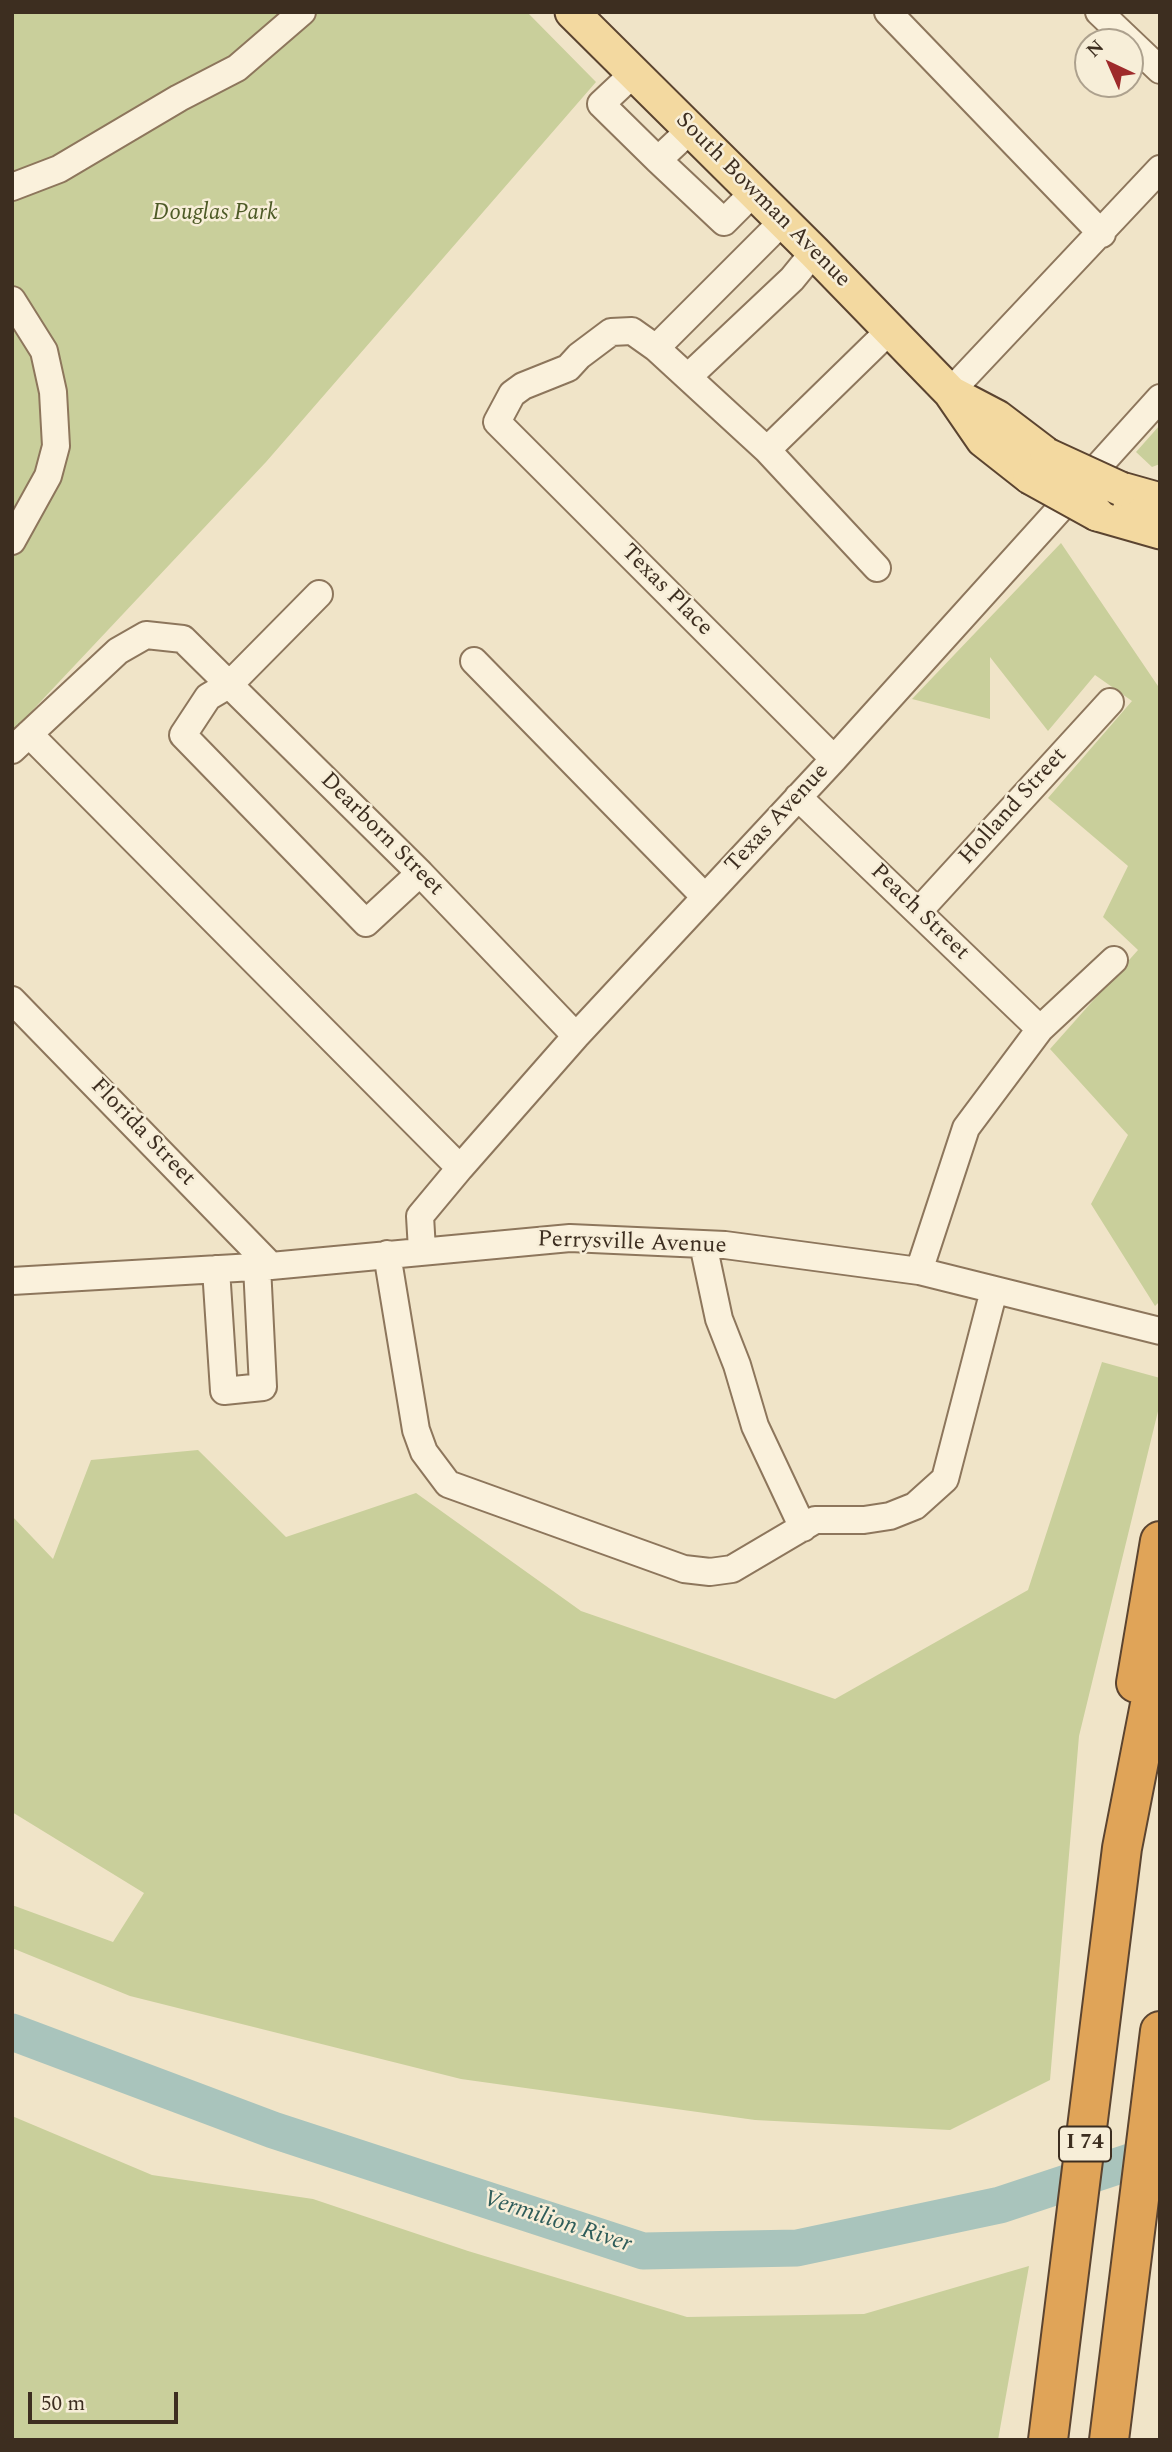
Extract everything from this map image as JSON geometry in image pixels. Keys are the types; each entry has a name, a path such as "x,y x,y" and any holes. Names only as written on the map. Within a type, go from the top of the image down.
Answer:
{"highway":[{"path":"1122,1848 1123,1770 1151,1582 1160,1541"},
{"name":"I 74","path":"1048,2440 1122,1848 1160,1653"},
{"name":"I 74","path":"1109,2440 1158,2045"}],"main road":[{"name":"South Bowman Avenue","path":"572,12 814,252 950,392 983,440 1039,466 1160,500"},
{"name":"South Bowman Avenue","path":"1039,466 1097,514 1160,532"}],"street":[{"path":"12,187 59,169 179,98 237,68 302,12"},
{"path":"888,12 1102,233"},
{"path":"1099,12 1160,70"},
{"path":"633,74 601,104 658,160 724,222 754,192"},
{"path":"658,160 690,130"},
{"path":"950,392 1160,170"},
{"path":"783,221 656,348 767,450 877,568"},
{"path":"688,377 792,279 814,252"},
{"path":"12,300 44,351 53,392 56,446 48,476 12,541"},
{"path":"767,450 890,330"},
{"name":"Texas Place","path":"656,348 632,331 611,332 579,356 568,368 523,386 512,394 498,422 834,759"},
{"name":"Texas Avenue","path":"422,1250 420,1216 460,1168 576,1036 834,759 1160,398"},
{"path":"319,594 229,684 208,696 183,735 366,923 420,873"},
{"name":"Dearborn Street","path":"20,742 118,651 146,635 183,639 420,873 576,1036"},
{"path":"474,661 705,897"},
{"name":"Holland Street","path":"918,912 1110,702"},
{"path":"20,742 460,1168"},
{"name":"Peach Street","path":"797,797 1040,1030"},
{"path":"919,1271 966,1128 1040,1030 1114,960"},
{"name":"Florida Street","path":"12,1000 264,1266"},
{"name":"Perrysville Avenue","path":"12,1281 264,1266 570,1238 725,1245 919,1271 1158,1331"},
{"path":"703,1244 719,1319 737,1365 755,1426 803,1528"},
{"path":"387,1254 416,1430 425,1452 448,1484 684,1569 710,1573 732,1569 815,1520 864,1520 890,1516 915,1506 946,1479 994,1290"},
{"path":"216,1269 225,1391 263,1387 264,1266"}],"green space":[{"name":"Douglas Park","path":"12,12 527,12 596,82 266,462 12,732"},
{"path":"1160,425 1160,464 1152,467 1136,452"},
{"path":"1061,543 1160,689 1160,1301 1155,1306 1091,1204 1128,1135 1050,1049 1138,950 1103,917 1128,866 1048,798 1132,701 1095,675 1048,731 990,657 990,719 912,699"},
{"path":"1102,1362 1160,1378 1160,1403 1079,1736 1050,2080 950,2130 755,2120 461,2079 130,1996 12,1948 12,1905 113,1942 144,1893 12,1812 12,1516 53,1559 91,1460 198,1450 286,1537 416,1493 581,1611 835,1699 1028,1590"},
{"path":"12,2116 152,2175 313,2199 468,2251 687,2317 864,2314 1029,2266 998,2440 12,2440"}],"waterway":[{"name":"Vermilion River","path":"12,2032 273,2130 643,2251 797,2248 1000,2205 1160,2152"}]}
